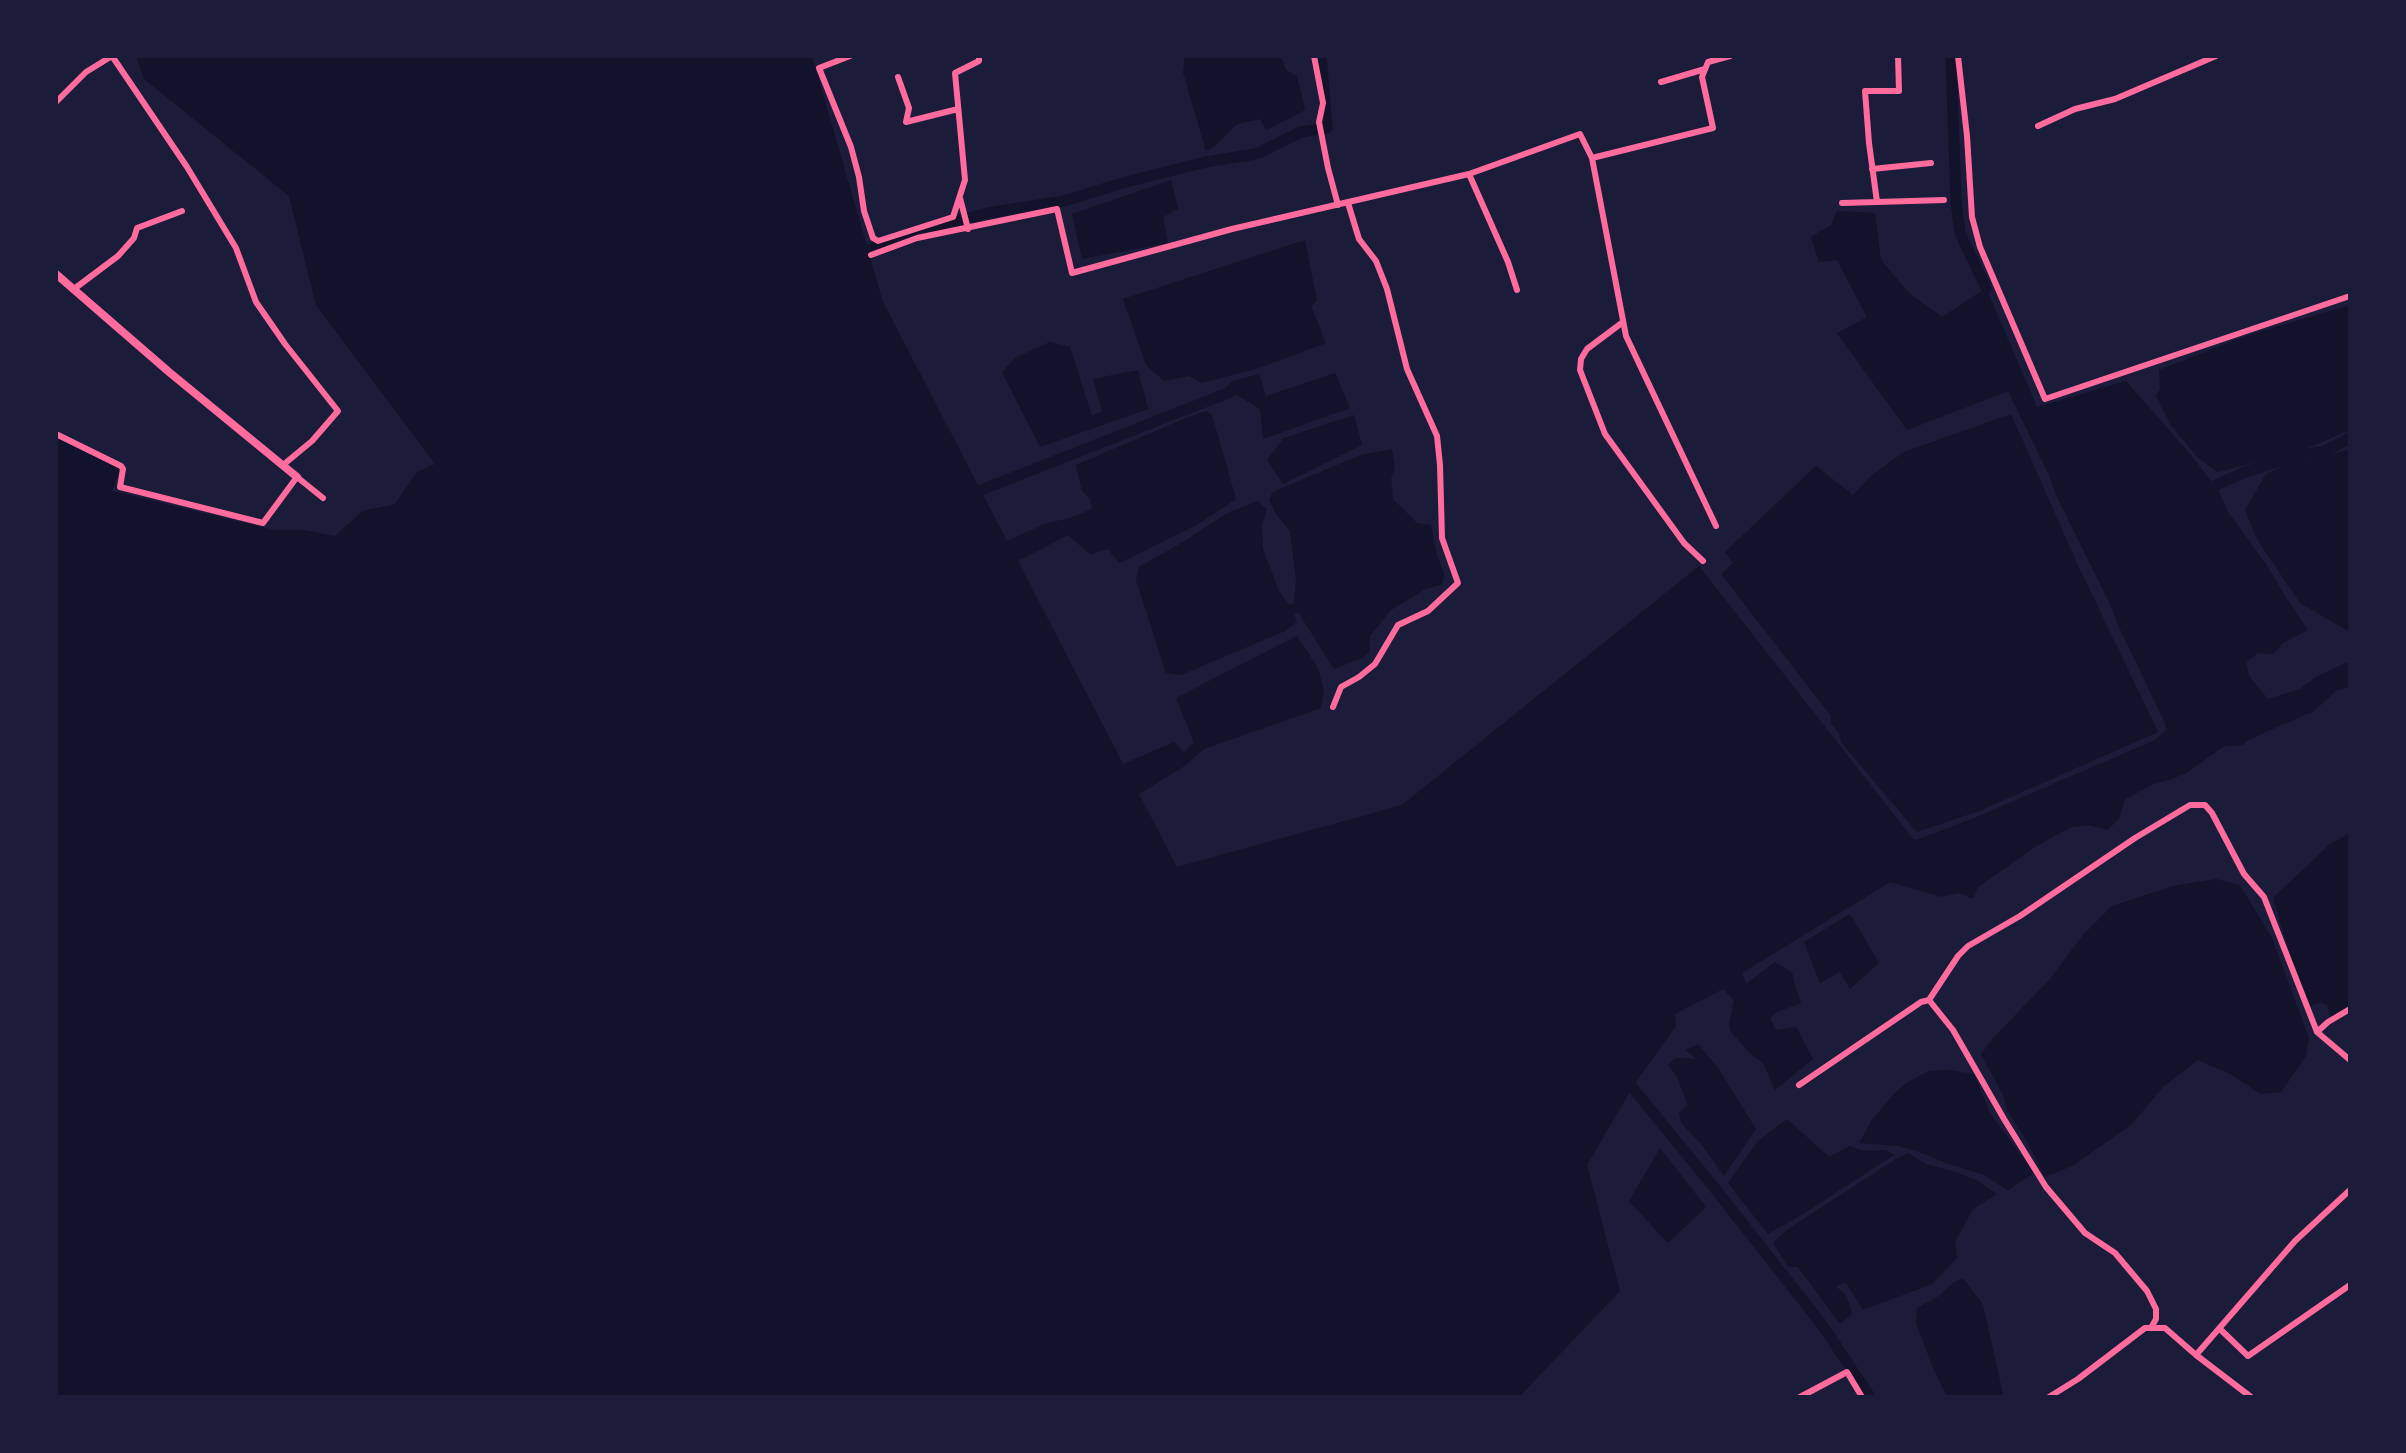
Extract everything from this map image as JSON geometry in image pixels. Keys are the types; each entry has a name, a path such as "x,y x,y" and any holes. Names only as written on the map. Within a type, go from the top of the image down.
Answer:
{"main road":[{"path":"56,274 297,477"}],"street":[{"path":"56,102 86,72 112,56 187,167 236,248 256,302 338,411 312,441 283,465"},
{"path":"850,56 819,68 851,147 864,211 875,241 953,217 965,180 955,73 979,59"},
{"path":"1314,56 1323,103 1320,130 1338,205"},
{"path":"1592,158 1713,128 1702,77 1708,62 1729,56"},
{"path":"1877,202 1865,91 1899,91 1898,56"},
{"path":"1958,56 1972,217 1980,247 2045,399 2350,296"},
{"path":"2038,126 2075,109 2115,99 2216,56"},
{"path":"975,71 979,59"},
{"path":"1661,82 1705,69"},
{"path":"898,77 909,108 906,122 958,109"},
{"path":"871,255 917,238 1057,209 1072,273 1232,229 1469,174 1580,134 1592,158 1626,336 1716,526"},
{"path":"1872,169 1931,163"},
{"path":"1469,174 1517,290"},
{"path":"960,198 968,228"},
{"path":"1842,203 1944,200"},
{"path":"1333,707 1341,687 1375,664 1398,625 1428,611 1458,583 1442,538 1437,436 1407,369 1387,289 1376,261 1359,239 1348,203"},
{"path":"74,289 127,248 137,228 182,211"},
{"path":"1623,322 1587,349 1581,359 1580,370 1605,434 1684,543 1703,561"},
{"path":"56,434 121,466 120,487 263,523 297,477 323,498"},
{"path":"1799,1085 1921,1002 1929,1000 1968,946 2020,916 2135,838 2190,805 2205,805 2212,813 2244,874 2264,897 2317,1032 2350,1060"},
{"path":"1929,1000 1953,1030 2046,1187 2085,1233 2115,1253 2147,1291 2156,1309 2156,1319 2151,1328"},
{"path":"2317,1032 2350,1009"},
{"path":"2196,1355 2295,1241 2350,1190"},
{"path":"2220,1329 2248,1356 2350,1285"},
{"path":"2049,1397 2145,1328 2165,1328 2251,1397"},
{"path":"1800,1397 1847,1372 1862,1397"}],"shaded area":[{"path":"136,56 812,56 883,302 1007,541 1047,523 1092,509 1090,499 1082,491 1076,465 1188,417 1206,411 1212,415 1236,499 1197,525 1119,563 1108,549 1090,554 1068,535 1018,561 1123,764 1174,742 1184,753 1194,742 1176,698 1297,636 1318,668 1324,691 1321,708 1204,749 1186,765 1139,794 1177,867 1402,805 1699,566 1913,839 1979,816 2155,740 2166,730 2109,602 2008,391 1907,430 1837,333 1867,317 1837,260 1819,262 1811,237 1831,225 1837,211 1875,213 1881,260 1910,294 1942,317 1986,288 2037,407 2126,381 2218,490 2228,512 2308,630 2283,643 2273,654 2258,653 2246,662 2249,676 2268,699 2300,689 2316,677 2350,661 2350,687 2337,690 2314,711 2246,741 2244,745 2224,746 2188,772 2156,783 2125,799 2119,819 2107,830 2088,825 2071,827 2038,845 1978,887 1973,899 1959,893 1941,897 1890,882 1742,973 1746,984 1775,962 1792,972 1801,1003 1770,1018 1776,1030 1796,1027 1813,1059 1775,1090 1763,1063 1731,1032 1729,1024 1734,1000 1723,989 1675,1014 1676,1026 1635,1083 1587,1165 1620,1291 1519,1397 56,1397 56,438 120,468 112,491 273,530 303,530 335,536 363,511 395,504 417,472 435,464 316,305 289,196 144,79"},
{"path":"1185,56 1281,56 1286,70 1297,76 1305,110 1266,130 1260,119 1237,124 1206,151 1183,72"},
{"path":"1171,180 1178,209 1163,217 1168,243 1082,259 1072,214"},
{"path":"1305,240 1317,301 1311,306 1326,343 1259,368 1202,383 1189,376 1164,381 1146,365 1123,299"},
{"path":"2350,305 2350,430 2301,451 2217,472 2197,457 2170,424 2156,396 2160,389 2159,370 2246,336"},
{"path":"1050,342 1070,347 1092,416 1102,411 1093,379 1138,370 1148,409 1040,447 1002,372 1015,358"},
{"path":"1335,373 1350,408 1263,439 1260,409 1225,388 1232,381 1259,374 1266,396"},
{"path":"2011,414 2076,561 2158,732 1979,811 1917,832 1841,742 1839,733 1831,723 1831,716 1721,574 1733,563 1725,552 1816,466 1853,495 1872,475 1904,452"},
{"path":"1354,415 1362,445 1283,484 1267,460 1284,438"},
{"path":"1392,449 1395,468 1391,479 1393,499 1417,523 1431,525 1444,574 1442,584 1424,590 1391,610 1370,636 1369,653 1334,669 1298,612 1294,615 1297,622 1285,631 1181,675 1166,673 1136,580 1139,567 1226,514 1257,501 1267,509 1262,525 1263,549 1279,591 1289,605 1294,603 1296,581 1290,531 1269,499 1273,492 1361,455"},
{"path":"2350,449 2350,632 2300,603 2258,541 2245,510 2266,474 2287,464"},
{"path":"2350,833 2350,1005 2331,1017 2327,1005 2320,1002 2309,1007 2273,898 2329,845"},
{"path":"2216,879 2240,885 2272,938 2309,1038 2306,1056 2281,1092 2261,1094 2230,1074 2198,1060 2163,1087 2131,1125 2072,1166 2045,1177 2007,1110 2004,1097 1981,1054 2050,979 2083,935 2112,906 2173,886"},
{"path":"1850,914 1879,963 1850,989 1840,972 1820,983 1804,942"},
{"path":"1698,1044 1718,1068 1756,1129 1724,1176 1702,1145 1681,1123 1679,1113 1688,1105 1676,1075 1668,1065 1675,1058 1697,1059 1685,1050"},
{"path":"1929,1071 1974,1074 1990,1113 2034,1173 2008,1190 1984,1175 1920,1152 1898,1146 1859,1143 1872,1120 1906,1083"},
{"path":"1787,1119 1829,1157 1850,1146 1863,1151 1886,1150 1894,1155 1768,1234 1728,1183 1758,1141"},
{"path":"1660,1148 1706,1207 1668,1243 1629,1201"},
{"path":"1908,1153 1926,1164 1978,1181 1997,1194 1973,1209 1955,1242 1957,1258 1932,1284 1863,1310 1846,1283 1836,1286 1847,1297 1852,1314 1840,1324 1798,1267 1788,1267 1773,1243 1788,1229"},
{"path":"1963,1278 1983,1305 2003,1394 1999,1397 1947,1397 1916,1323 1917,1308"}],"waterway":[{"path":"868,250 940,225 988,213 1064,201 1206,162 1256,154 1301,132 1327,128 1321,56"},
{"path":"1951,56 1956,202 1960,233 1986,288"},
{"path":"981,490 1233,391"},
{"path":"2210,488 2245,472 2325,451 2350,438"},
{"path":"1623,1076 1823,1326 1870,1397"}]}
